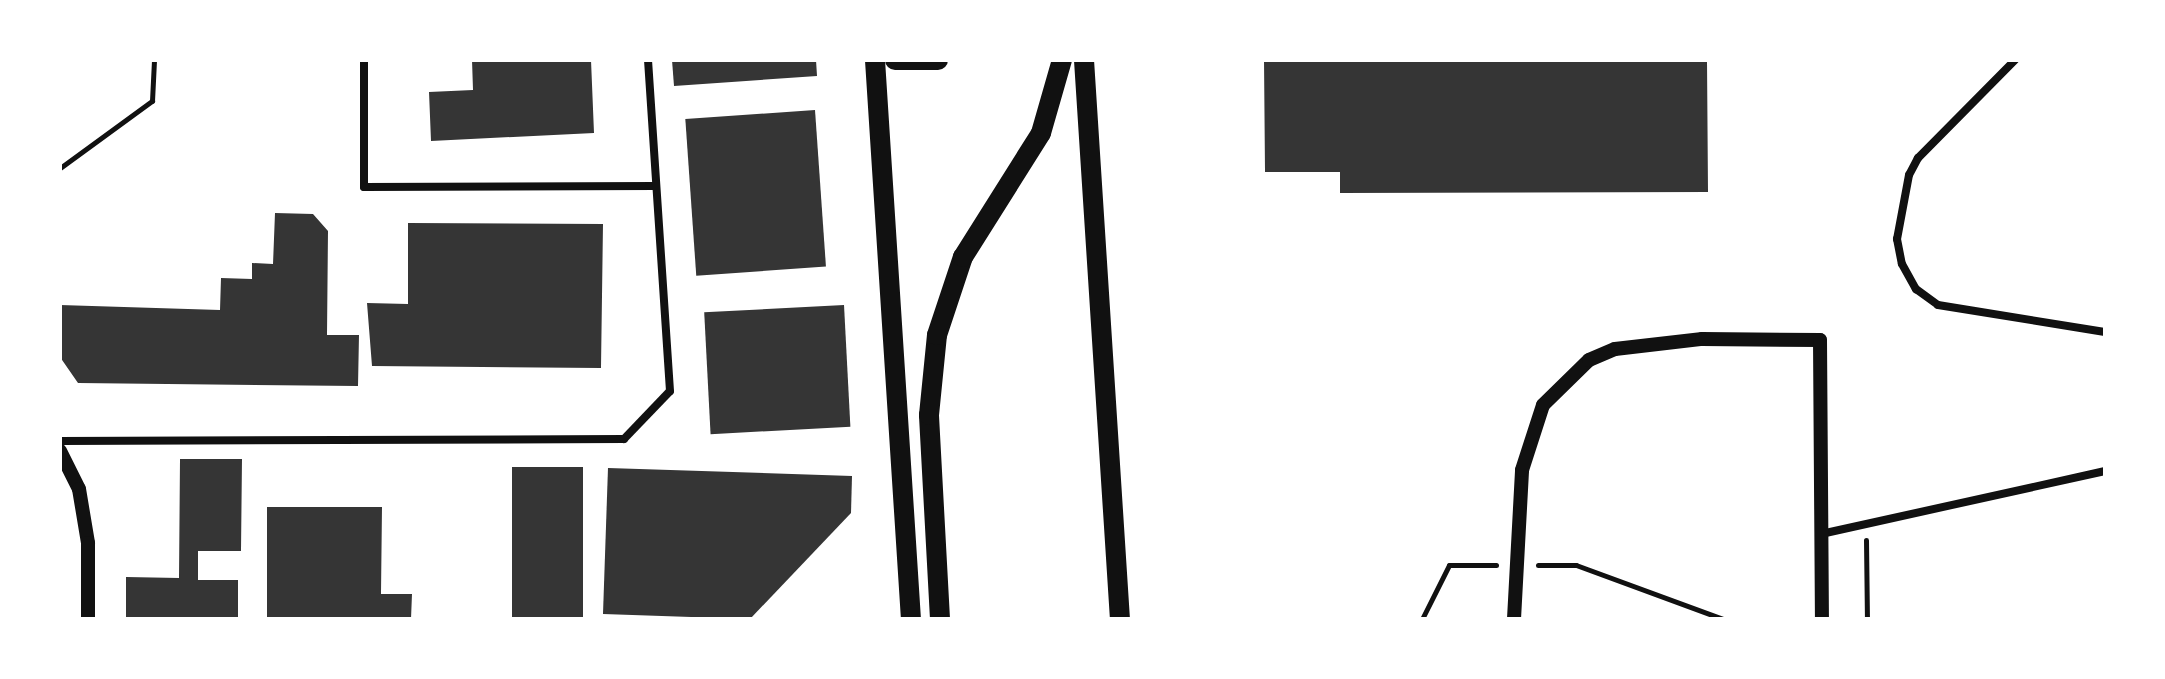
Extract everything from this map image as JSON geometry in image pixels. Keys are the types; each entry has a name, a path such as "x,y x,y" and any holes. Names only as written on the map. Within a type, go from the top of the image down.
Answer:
{"main road":[{"path":"875,60 911,619"},
{"path":"895,60 938,60"},
{"path":"940,619 929,415 937,335 963,257 1041,133 1062,60"},
{"path":"1084,60 1120,619"}],"street":[{"path":"364,60 364,187 655,186"},
{"path":"60,441 624,439 670,391 648,60"},
{"path":"2015,60 1918,158 1909,175 1897,239 1902,264 1916,289 1938,305 2105,332"},
{"path":"1514,619 1522,470 1529,436 1543,405 1563,381 1615,349 1702,339 1820,340 1822,619"},
{"path":"60,451 79,489 88,543 88,619"},
{"path":"1821,534 2105,471"}],"path":[{"path":"60,168 152,101 154,60"},
{"path":"1866,523 1867,619"},
{"path":"1422,619 1449,565"},
{"path":"1576,565 1723,619"}],"building":[{"path":"472,60 591,60 594,133 431,141 429,92 473,90"},
{"path":"672,60 816,60 817,76 674,86"},
{"path":"1264,60 1707,60 1708,192 1340,193 1340,172 1265,172"},
{"path":"815,110 826,267 696,276 685,119"},
{"path":"275,213 313,214 328,231 327,335 359,335 358,386 78,383 60,357 60,305 220,310 221,278 252,279 252,263 273,264"},
{"path":"408,223 603,224 601,368 372,366 367,303 408,304"},
{"path":"844,305 850,427 711,434 704,312"},
{"path":"180,459 242,459 241,551 198,551 198,580 238,580 238,619 126,618 126,577 179,578"},
{"path":"512,467 583,467 583,619 512,619"},
{"path":"608,468 852,476 851,513 750,619 603,614"},
{"path":"267,507 382,507 381,594 412,594 411,619 267,619"}]}
